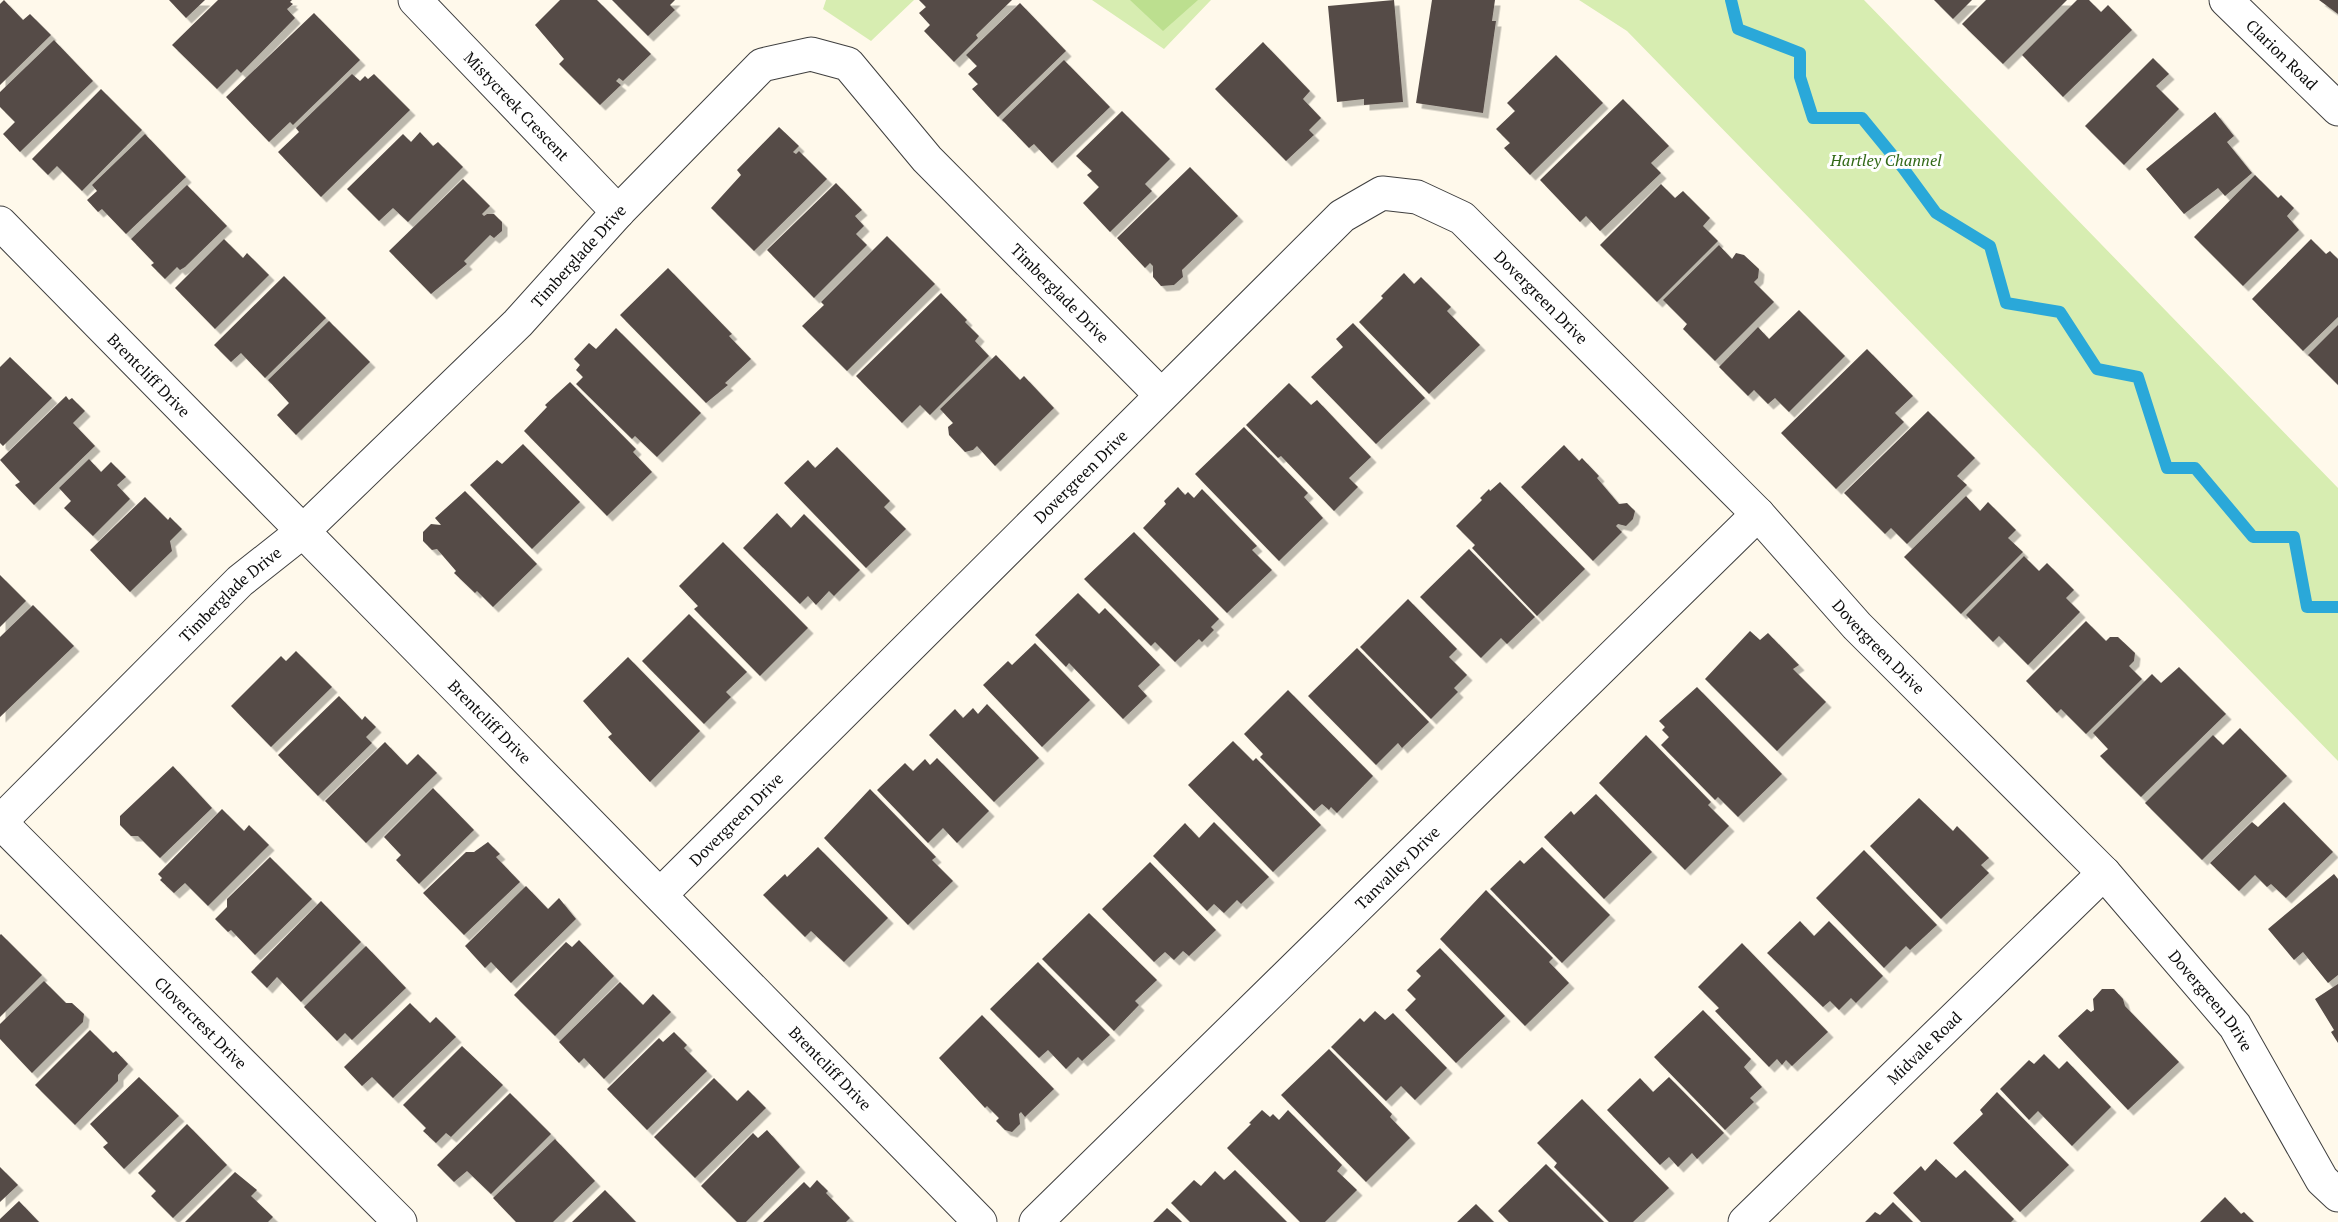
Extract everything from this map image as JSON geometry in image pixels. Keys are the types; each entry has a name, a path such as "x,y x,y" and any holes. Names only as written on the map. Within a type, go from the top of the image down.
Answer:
{"street":[{"name":"Mistycreek Crescent","path":"415,0 618,212"},
{"name":"Clarion Road","path":"2226,0 2338,109"},
{"name":"Timberglade Drive","path":"0,822 240,581 302,532 518,323 618,212 762,65 811,54 848,64 927,159 1161,395"},
{"name":"Dovergreen Drive","path":"661,894 1342,216 1382,193 1417,196 1462,218 1758,514 1857,626 2104,873 2235,1026 2322,1180 2338,1196"},
{"name":"Brentcliff Drive","path":"0,223 661,894 980,1222"},
{"name":"Tanvalley Drive","path":"1036,1222 1758,514"},
{"name":"Clovercrest Drive","path":"0,822 400,1222"},
{"name":"Midvale Road","path":"1745,1222 2104,873"}],"green space":[{"path":"826,0 914,0 871,41 823,9"},
{"path":"1092,0 1211,0 1164,49"},
{"path":"1130,0 1198,0 1163,31"},
{"name":"Hartley Channel","path":"1579,0 1864,0 2338,488 2338,761 1627,31"}],"building":[{"path":"4,0 23,20 30,14 51,35 0,85 0,4"},
{"path":"169,0 205,0 186,18"},
{"path":"218,0 292,0 290,2 293,4 287,9 295,18 241,73 237,69 217,89 172,45"},
{"path":"560,0 597,0 651,54 623,81 619,78 616,81 621,85 600,105 559,64 564,59 535,25"},
{"path":"612,0 675,0 670,5 675,10 648,36"},
{"path":"919,0 1012,0 976,35 978,38 954,62 924,31 930,25 919,13 926,7"},
{"path":"1394,0 1403,102 1364,105 1364,99 1337,102 1328,6"},
{"path":"1432,0 1495,0 1492,21 1496,21 1483,113 1416,103"},
{"path":"1934,0 1972,0 1953,19"},
{"path":"1986,0 2067,0 2003,64 1962,24"},
{"path":"2077,0 2089,0 2101,12 2108,5 2132,30 2063,97 2022,55"},
{"path":"2319,0 2338,0 2338,14"},
{"path":"1020,3 1066,51 998,117 972,89 978,84 968,74 977,66 966,55"},
{"path":"314,13 360,60 293,125 290,122 269,142 226,97"},
{"path":"54,40 93,81 20,152 3,134 15,122 0,107 0,92"},
{"path":"1263,42 1310,91 1303,99 1321,118 1309,130 1314,135 1286,161 1215,89"},
{"path":"1556,55 1603,103 1530,175 1504,148 1510,143 1496,129 1515,111 1507,103"},
{"path":"2153,58 2169,74 2156,86 2179,109 2124,165 2085,126"},
{"path":"1064,60 1110,107 1052,163 1034,144 1029,148 1002,120"},
{"path":"352,74 360,81 365,76 368,79 374,74 410,110 321,197 278,152 299,132 296,128"},
{"path":"101,89 142,130 82,191 57,166 48,175 32,159"},
{"path":"1623,99 1669,146 1651,163 1661,173 1600,231 1586,216 1580,222 1540,180"},
{"path":"1122,111 1170,159 1145,184 1152,191 1110,232 1083,203 1099,187 1087,175 1092,171 1076,156"},
{"path":"2215,112 2234,136 2227,142 2252,173 2225,196 2218,188 2184,214 2146,169"},
{"path":"779,127 799,146 793,152 796,154 799,151 827,179 754,251 711,208 741,175 737,170"},
{"path":"420,132 433,146 438,142 463,167 408,222 393,208 379,221 347,189 403,134 411,142"},
{"path":"145,134 186,177 126,234 102,209 98,212 87,200 97,191 92,185"},
{"path":"1190,167 1238,216 1182,270 1183,277 1174,285 1161,286 1153,277 1153,266 1150,263 1145,268 1117,238"},
{"path":"2255,175 2278,198 2281,195 2294,208 2287,216 2299,230 2243,286 2194,237"},
{"path":"463,179 490,206 482,214 484,216 494,214 502,222 502,231 494,238 490,235 464,261 467,264 431,294 389,251"},
{"path":"836,183 862,210 855,216 864,226 856,234 867,245 814,298 767,250"},
{"path":"1661,184 1675,198 1683,191 1710,218 1703,226 1718,241 1657,302 1600,245"},
{"path":"187,185 227,226 185,267 180,270 177,267 165,279 151,265 154,263 131,239"},
{"path":"887,236 935,284 847,371 802,326 824,305 821,302"},
{"path":"224,239 243,258 247,253 269,275 215,329 175,288"},
{"path":"2311,239 2326,254 2330,251 2338,259 2338,317 2303,351 2252,299"},
{"path":"1719,245 1732,259 1736,253 1744,255 1759,269 1758,278 1754,282 1774,302 1715,361 1683,329 1687,324 1663,300"},
{"path":"668,268 732,334 729,336 751,359 725,383 728,385 706,403 620,315"},
{"path":"1404,273 1414,284 1421,277 1451,307 1447,311 1480,345 1429,394 1359,322"},
{"path":"284,276 326,318 265,378 241,353 231,362 214,345"},
{"path":"941,293 967,320 965,322 979,336 975,341 989,356 930,415 920,405 902,423 856,376"},
{"path":"1799,310 1845,356 1789,412 1775,398 1768,404 1754,390 1748,396 1719,367 1758,327 1769,339"},
{"path":"329,321 370,362 296,435 277,415 289,403 268,380"},
{"path":"1353,323 1425,398 1376,444 1311,377 1343,347 1336,339"},
{"path":"2338,325 2338,385 2308,355"},
{"path":"616,328 701,413 657,457 635,436 632,439 576,384 583,377 576,370 580,365 574,359 589,343 596,349"},
{"path":"1867,349 1913,396 1895,413 1904,422 1836,489 1781,433"},
{"path":"996,355 1020,380 1024,376 1054,408 995,466 977,446 965,452 949,435 948,427 953,423 940,409"},
{"path":"10,357 52,398 3,446 0,443 0,367"},
{"path":"570,382 636,449 633,452 652,472 607,516 524,431 547,407 545,405"},
{"path":"1289,383 1311,405 1317,400 1371,457 1349,478 1358,487 1334,511 1281,456 1278,458 1246,425"},
{"path":"66,396 69,400 72,398 85,411 73,423 95,446 34,505 15,485 20,482 0,460"},
{"path":"1928,411 1975,458 1957,476 1967,485 1907,544 1891,528 1885,534 1844,493"},
{"path":"1244,427 1308,493 1304,497 1323,518 1279,561 1195,474"},
{"path":"523,444 580,502 532,549 470,485 497,460 502,464"},
{"path":"1564,445 1579,461 1582,458 1599,476 1597,478 1619,504 1627,503 1635,511 1633,519 1626,526 1618,524 1616,526 1622,532 1593,561 1521,487"},
{"path":"837,447 890,501 884,507 906,529 866,568 784,483 808,460 815,468"},
{"path":"89,459 101,472 111,462 126,477 117,485 130,499 93,536 64,508 71,501 59,488"},
{"path":"1500,482 1585,569 1537,616 1472,548 1475,545 1456,526 1482,500 1480,498 1489,489 1490,491"},
{"path":"1178,487 1185,495 1188,492 1194,498 1202,489 1257,546 1252,550 1272,570 1227,613 1143,528 1166,504 1164,501"},
{"path":"465,491 537,564 493,607 454,573 456,571 437,549 432,550 423,541 423,532 431,524 441,525 435,518"},
{"path":"1966,496 1980,511 1988,502 2016,530 2008,538 2023,552 1961,614 1904,557"},
{"path":"145,497 168,520 170,517 182,529 170,541 172,551 130,592 90,550"},
{"path":"777,513 791,528 804,514 860,570 834,596 829,591 816,605 808,596 800,604 743,548"},
{"path":"1134,532 1219,619 1211,627 1214,630 1202,642 1199,639 1175,662 1155,642 1151,646 1084,579"},
{"path":"723,542 808,628 760,676 694,609 698,606 679,586"},
{"path":"1469,549 1535,617 1507,644 1501,638 1481,658 1420,597"},
{"path":"2024,556 2039,571 2047,563 2074,590 2066,598 2080,612 2028,665 1999,636 1993,642 1966,615"},
{"path":"0,575 26,601 0,627"},
{"path":"1078,593 1099,614 1105,608 1160,665 1138,686 1147,696 1123,719 1069,663 1066,667 1035,635"},
{"path":"1408,599 1457,649 1449,657 1467,675 1454,688 1458,692 1431,719 1360,647"},
{"path":"33,605 74,646 0,717 0,637"},
{"path":"689,614 747,672 726,692 731,697 704,724 642,661"},
{"path":"2086,621 2106,641 2110,637 2118,637 2135,653 2134,661 2129,666 2142,679 2086,734 2061,709 2057,713 2026,681"},
{"path":"1750,631 1760,640 1768,633 1799,665 1793,669 1826,702 1777,751 1705,679"},
{"path":"1035,643 1090,700 1042,747 983,685 1008,661 1012,665"},
{"path":"1357,648 1429,722 1402,748 1398,743 1376,765 1308,696"},
{"path":"296,651 332,687 271,747 231,706 281,656 286,661"},
{"path":"628,657 700,731 650,782 608,737 612,734 583,701"},
{"path":"2179,667 2226,714 2141,797 2100,756 2108,749 2093,733 2152,674 2161,683"},
{"path":"1697,687 1782,774 1738,817 1718,797 1715,800 1661,745 1669,737 1662,730 1665,727 1659,721"},
{"path":"1288,690 1373,776 1337,813 1331,807 1329,810 1322,804 1314,811 1260,757 1263,754 1244,734"},
{"path":"339,696 362,720 365,716 376,727 366,737 372,743 318,796 278,755"},
{"path":"987,704 1039,758 994,802 929,735 955,709 963,718 973,708 978,714"},
{"path":"2240,728 2287,776 2202,860 2145,803 2213,735 2223,745"},
{"path":"1646,735 1711,802 1708,805 1729,826 1685,870 1599,783"},
{"path":"1233,741 1253,761 1256,758 1321,825 1273,872 1188,785"},
{"path":"385,742 407,765 418,754 437,773 366,843 325,801"},
{"path":"937,758 989,811 957,843 943,828 928,843 877,790 905,763 913,771 925,759 930,765"},
{"path":"173,766 212,808 160,858 138,836 131,836 120,825 120,816"},
{"path":"433,788 474,830 419,884 396,860 401,855 384,837"},
{"path":"870,789 936,857 932,860 953,881 908,925 824,838"},
{"path":"1596,794 1652,852 1604,899 1544,837 1571,811 1574,815"},
{"path":"1919,798 1953,831 1957,826 1989,858 1981,865 1989,873 1941,919 1870,846"},
{"path":"2284,802 2333,852 2286,898 2271,884 2267,887 2255,875 2239,891 2210,863 2252,822 2258,827"},
{"path":"222,809 244,831 249,825 269,845 208,906 185,883 174,893 160,880 162,878 158,874"},
{"path":"1214,822 1269,877 1241,904 1237,900 1224,913 1214,904 1207,911 1153,856 1185,823 1199,838"},
{"path":"488,842 500,854 496,857 520,882 464,935 423,893 466,852 474,852"},
{"path":"818,847 888,918 844,962 811,931 805,937 763,895 785,874 787,877"},
{"path":"1542,847 1610,915 1562,963 1490,889 1520,860 1524,864"},
{"path":"1864,850 1937,925 1910,950 1906,946 1884,968 1816,898"},
{"path":"270,857 312,899 255,955 231,930 228,932 215,919 227,907 227,899"},
{"path":"1150,862 1216,930 1189,956 1183,951 1174,960 1165,952 1154,962 1102,909"},
{"path":"2334,874 2338,879 2338,975 2328,983 2303,952 2294,960 2268,929"},
{"path":"526,886 548,909 559,898 576,919 511,983 491,962 485,968 465,946"},
{"path":"1486,890 1553,958 1549,962 1569,983 1525,1026 1440,939"},
{"path":"321,901 361,942 301,1002 277,977 267,988 251,972"},
{"path":"1089,913 1157,980 1135,1001 1139,1005 1114,1031 1042,959"},
{"path":"1800,921 1814,936 1829,921 1883,976 1856,1003 1851,998 1839,1010 1830,1001 1823,1007 1767,953"},
{"path":"0,935 42,975 0,1017"},
{"path":"579,940 614,976 555,1036 514,995 566,942 572,947"},
{"path":"1742,943 1828,1032 1792,1066 1786,1060 1782,1065 1777,1059 1769,1067 1715,1011 1719,1008 1698,987"},
{"path":"366,946 406,988 352,1040 345,1033 337,1041 304,1007"},
{"path":"1440,948 1505,1016 1456,1063 1405,1010 1416,999 1407,990 1421,976 1416,971"},
{"path":"1038,962 1110,1035 1082,1061 1078,1057 1066,1069 1048,1050 1039,1058 990,1009"},
{"path":"44,981 66,1003 72,1003 84,1014 83,1022 32,1073 0,1039 0,1024"},
{"path":"620,982 643,1005 653,994 671,1012 604,1079 584,1058 579,1063 559,1042"},
{"path":"2338,984 2338,1043 2331,1032 2334,1030 2315,999"},
{"path":"2102,989 2114,989 2123,999 2125,1006 2179,1062 2128,1110 2058,1036 2087,1009 2091,1012 2094,1010 2093,999"},
{"path":"410,1003 430,1023 436,1017 456,1037 393,1098 372,1077 362,1086 344,1067"},
{"path":"1703,1010 1751,1059 1744,1067 1762,1087 1750,1098 1754,1102 1725,1130 1654,1057"},
{"path":"1375,1011 1385,1020 1393,1013 1447,1068 1415,1100 1401,1086 1386,1101 1331,1047 1360,1018 1364,1022"},
{"path":"982,1015 1054,1089 1025,1117 1021,1112 1019,1114 1020,1124 1012,1132 1005,1130 996,1121 999,1118 987,1106 985,1108 939,1058"},
{"path":"90,1030 113,1053 116,1051 128,1064 118,1075 118,1081 75,1125 35,1085"},
{"path":"674,1032 687,1045 684,1048 707,1071 647,1130 607,1089 659,1038 663,1042"},
{"path":"462,1046 503,1085 451,1137 446,1133 436,1143 423,1131 426,1128 403,1105"},
{"path":"1329,1049 1392,1114 1390,1117 1410,1138 1366,1182 1281,1095"},
{"path":"2044,1054 2059,1069 2067,1061 2111,1107 2072,1146 2038,1111 2029,1120 2000,1089 2029,1060 2034,1064"},
{"path":"139,1077 179,1116 124,1169 103,1147 108,1143 90,1124"},
{"path":"1669,1077 1724,1133 1697,1159 1692,1153 1678,1167 1669,1157 1660,1165 1607,1110 1640,1078 1653,1092"},
{"path":"714,1078 737,1101 748,1090 766,1108 695,1178 654,1137"},
{"path":"1997,1092 2069,1165 2020,1212 1953,1143 1983,1114 1980,1110"},
{"path":"510,1093 551,1134 491,1194 467,1171 454,1182 437,1165"},
{"path":"1582,1099 1669,1188 1633,1222 1609,1222 1554,1167 1557,1163 1537,1143"},
{"path":"1262,1110 1270,1117 1273,1114 1279,1120 1288,1110 1342,1165 1337,1171 1357,1190 1325,1222 1300,1222 1227,1148"},
{"path":"187,1124 227,1165 173,1218 151,1196 156,1191 138,1173"},
{"path":"767,1130 800,1167 746,1222 737,1222 701,1186 753,1133 758,1138"},
{"path":"555,1139 595,1181 553,1222 516,1222 493,1198"},
{"path":"1936,1159 1956,1178 1965,1170 2014,1219 2011,1222 1921,1222 1893,1193 1921,1166 1925,1171"},
{"path":"1546,1164 1604,1222 1509,1222 1498,1211"},
{"path":"0,1167 18,1185 0,1202"},
{"path":"1235,1170 1287,1222 1190,1222 1171,1203 1194,1180 1201,1186 1215,1171 1224,1180"},
{"path":"235,1172 257,1190 251,1196 273,1217 268,1222 185,1222"},
{"path":"817,1180 850,1218 846,1222 763,1222 804,1182 810,1188"},
{"path":"605,1190 636,1222 572,1222"},
{"path":"2225,1197 2241,1214 2244,1212 2254,1222 2200,1222"},
{"path":"19,1201 39,1222 0,1222 0,1219"},
{"path":"1893,1202 1913,1222 1865,1222 1875,1212 1880,1215"},
{"path":"1476,1204 1494,1222 1457,1222"},
{"path":"1167,1208 1178,1218 1182,1222 1153,1222"}],"waterway":[{"path":"1731,0 1738,29 1800,53 1800,77 1813,118 1862,118 1936,213 1990,246 2006,303 2060,312 2097,369 2138,377 2167,468 2195,468 2253,537 2294,537 2307,607 2338,607"}]}
